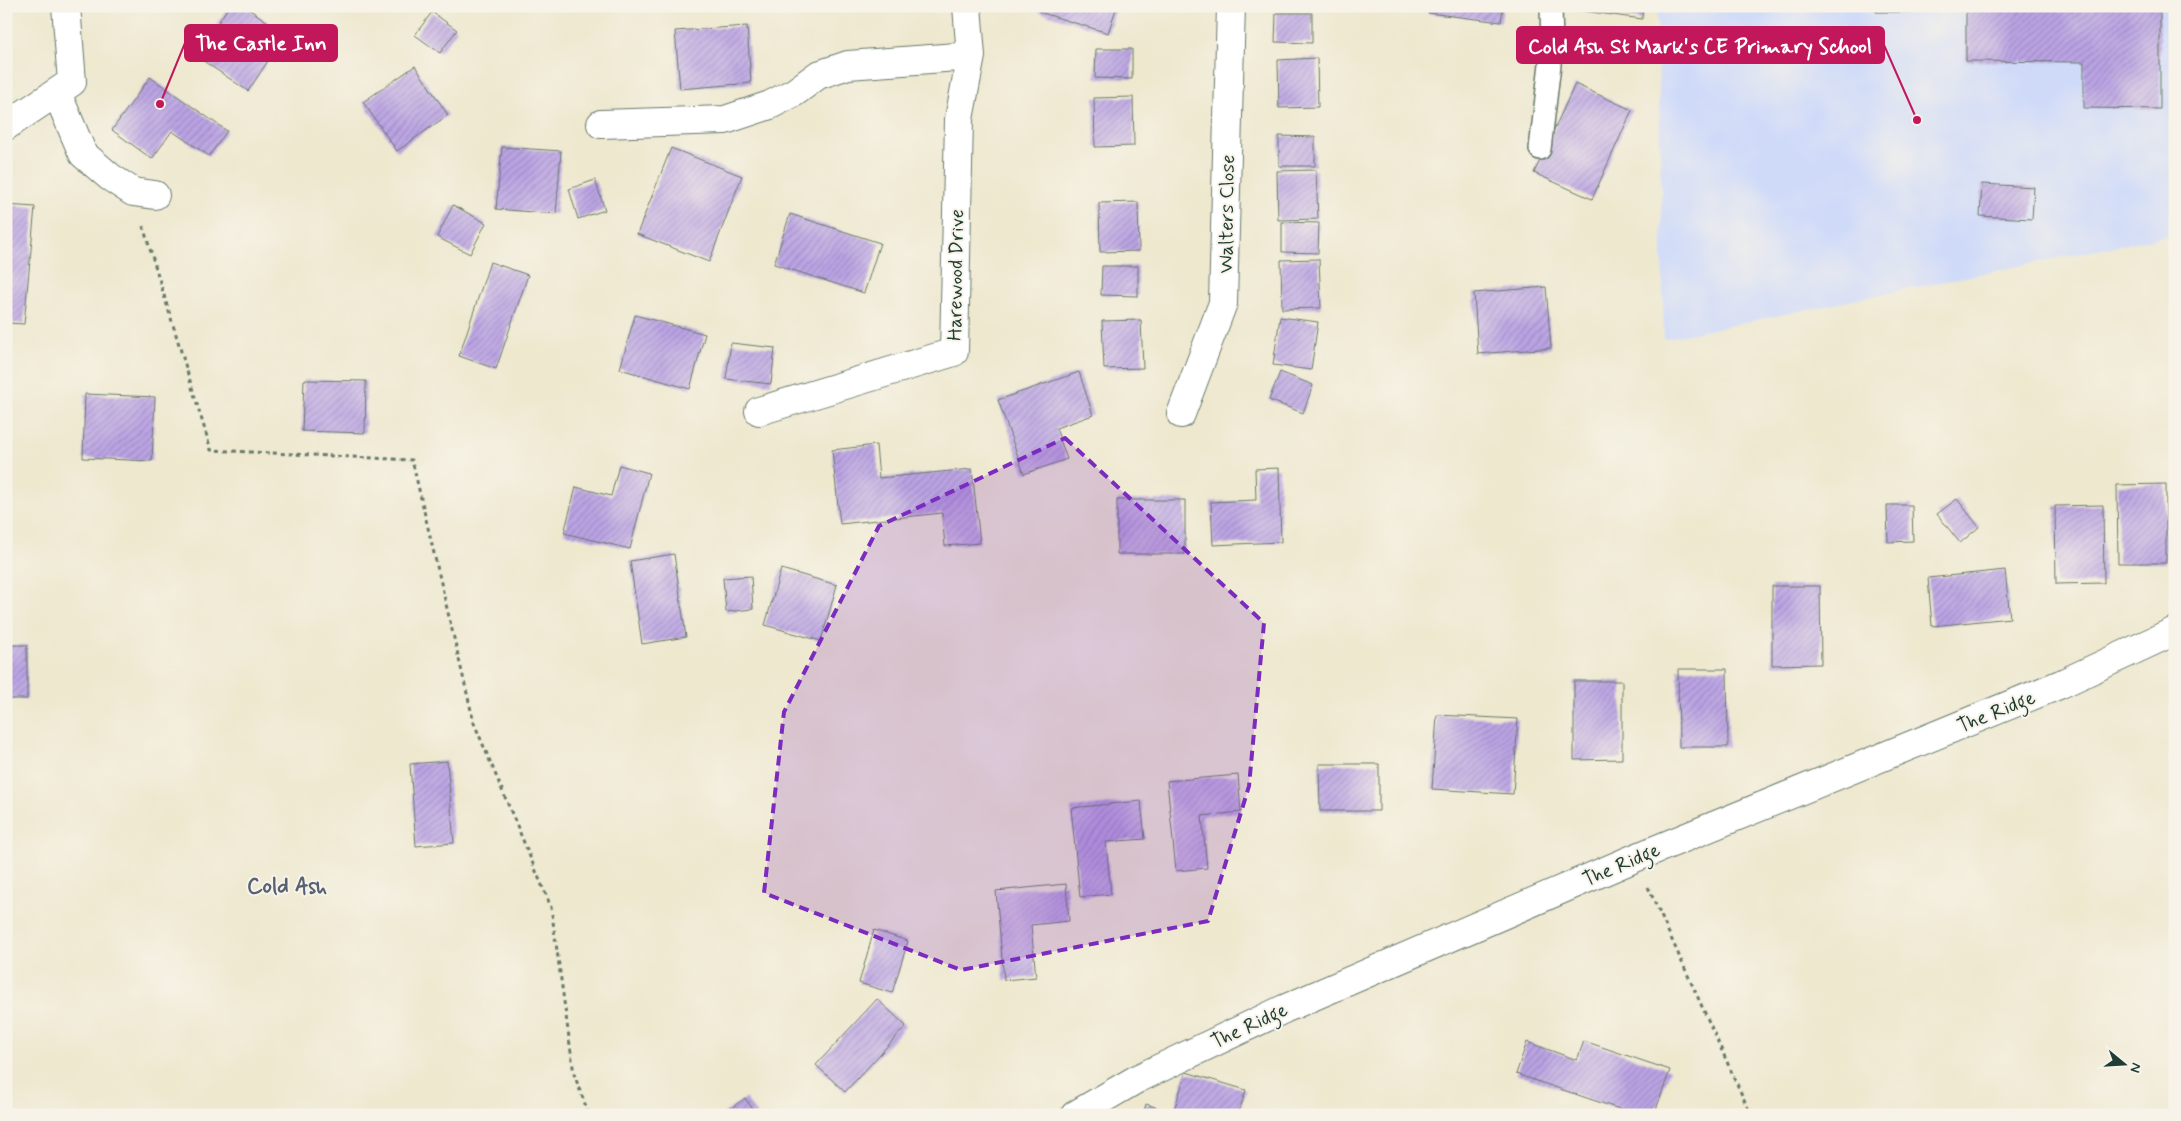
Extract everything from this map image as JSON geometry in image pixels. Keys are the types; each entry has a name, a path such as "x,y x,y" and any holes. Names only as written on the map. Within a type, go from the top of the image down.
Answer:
{"street":[{"path":"6,126 72,82 66,6"},
{"name":"Harewood Drive","path":"759,411 954,352 958,119 971,56 967,6"},
{"name":"Walters Close","path":"1181,414 1223,303 1231,6"},
{"path":"601,124 725,120 770,105 795,92 818,75 848,65 971,56"},
{"path":"57,92 83,154 110,177 144,194"},
{"name":"The Ridge","path":"1075,1115 1137,1079 1284,1009 1635,858 2061,684 2175,630"}],"lane":[{"path":"1540,149 1552,47 1551,6"}],"path":[{"path":"144,194 210,450 412,460 474,723 551,908 574,1074 589,1115"},
{"path":"1635,858 1751,1115"}],"highlighted area":[{"path":"1065,438 1264,623 1249,786 1208,921 961,970 764,893 784,712 879,526"}],"shaded area":[{"path":"1657,6 2175,6 2175,234 1664,339"}],"building":[{"path":"229,6 244,6 286,34 248,91 196,56"},
{"path":"1041,6 1117,6 1108,33 1039,12"},
{"path":"1429,6 1503,6 1501,22 1428,13"},
{"path":"1569,6 1643,6 1642,19 1569,9"},
{"path":"1876,6 1918,6 1918,12 1876,12"},
{"path":"1966,6 2160,6 2160,109 2084,108 2084,62 1966,61"},
{"path":"432,12 457,30 440,53 415,35"},
{"path":"1276,13 1312,13 1312,43 1275,42"},
{"path":"747,26 751,83 680,89 675,31"},
{"path":"1096,49 1132,49 1132,79 1095,78"},
{"path":"1317,58 1318,107 1279,108 1278,60"},
{"path":"415,66 448,115 397,151 363,102"},
{"path":"150,77 227,131 209,156 172,131 152,159 112,130"},
{"path":"1575,84 1632,110 1592,199 1534,173"},
{"path":"1133,97 1134,146 1095,147 1094,98"},
{"path":"1279,136 1315,137 1315,166 1279,166"},
{"path":"502,147 561,151 556,214 496,209"},
{"path":"671,148 742,176 709,262 637,234"},
{"path":"1316,170 1318,219 1278,220 1277,171"},
{"path":"595,180 605,210 578,219 569,189"},
{"path":"1982,184 2034,187 2032,219 1980,216"},
{"path":"1138,202 1139,251 1100,252 1099,203"},
{"path":"6,205 35,207 24,324 6,323"},
{"path":"453,205 486,223 470,254 437,237"},
{"path":"790,214 880,243 864,293 774,264"},
{"path":"1282,222 1319,223 1318,253 1282,252"},
{"path":"1319,259 1321,308 1282,309 1281,260"},
{"path":"490,262 528,275 496,369 459,356"},
{"path":"1102,266 1138,266 1138,296 1101,295"},
{"path":"1546,287 1551,348 1478,354 1474,293"},
{"path":"635,315 705,334 690,389 620,369"},
{"path":"1280,317 1318,322 1311,370 1273,365"},
{"path":"1141,320 1143,368 1104,369 1102,321"},
{"path":"731,343 775,348 771,384 726,379"},
{"path":"1079,372 1093,415 1056,428 1067,459 1024,474 998,400"},
{"path":"1280,372 1313,385 1303,413 1269,400"},
{"path":"304,380 366,381 365,433 302,431"},
{"path":"85,394 155,397 152,461 83,458"},
{"path":"876,445 879,478 972,469 980,543 945,546 942,513 840,524 832,450"},
{"path":"619,465 649,473 630,549 564,533 576,487 611,496"},
{"path":"1279,468 1281,542 1213,545 1211,502 1256,500 1255,469"},
{"path":"2166,484 2166,563 2118,563 2117,485"},
{"path":"1957,499 1979,527 1960,543 1937,514"},
{"path":"1117,500 1185,500 1185,554 1117,554"},
{"path":"1887,505 1912,505 1913,541 1888,542"},
{"path":"2103,505 2104,583 2056,584 2055,506"},
{"path":"674,554 686,637 642,644 630,561"},
{"path":"781,569 837,585 821,641 765,625"},
{"path":"2005,570 2010,618 1932,626 1928,578"},
{"path":"751,576 753,609 726,612 723,578"},
{"path":"1772,586 1820,586 1821,664 1772,665"},
{"path":"6,645 27,645 27,699 6,699"},
{"path":"1678,669 1727,669 1728,747 1679,747"},
{"path":"1574,681 1622,681 1622,759 1574,760"},
{"path":"1437,715 1518,719 1513,794 1432,789"},
{"path":"447,761 454,843 416,846 410,764"},
{"path":"1319,764 1379,764 1379,811 1320,811"},
{"path":"1238,775 1241,812 1202,816 1207,868 1176,871 1167,781"},
{"path":"1141,801 1145,839 1106,842 1111,894 1080,897 1071,808"},
{"path":"1066,884 1069,921 1031,925 1036,977 1004,980 996,891"},
{"path":"874,930 908,941 892,993 859,983"},
{"path":"877,999 906,1026 845,1092 816,1065"},
{"path":"1584,1041 1670,1070 1654,1115 1637,1115 1516,1074 1527,1042 1577,1060"},
{"path":"1186,1072 1246,1090 1238,1115 1143,1115 1146,1104 1173,1113"},
{"path":"745,1098 757,1115 722,1115"}],"place":[{"name":"The Castle Inn","path":"160,104"},
{"name":"Cold Ash St Mark's CE Primary School","path":"1917,120"}],"district":[{"name":"Cold Ash","path":"287,885"}]}
